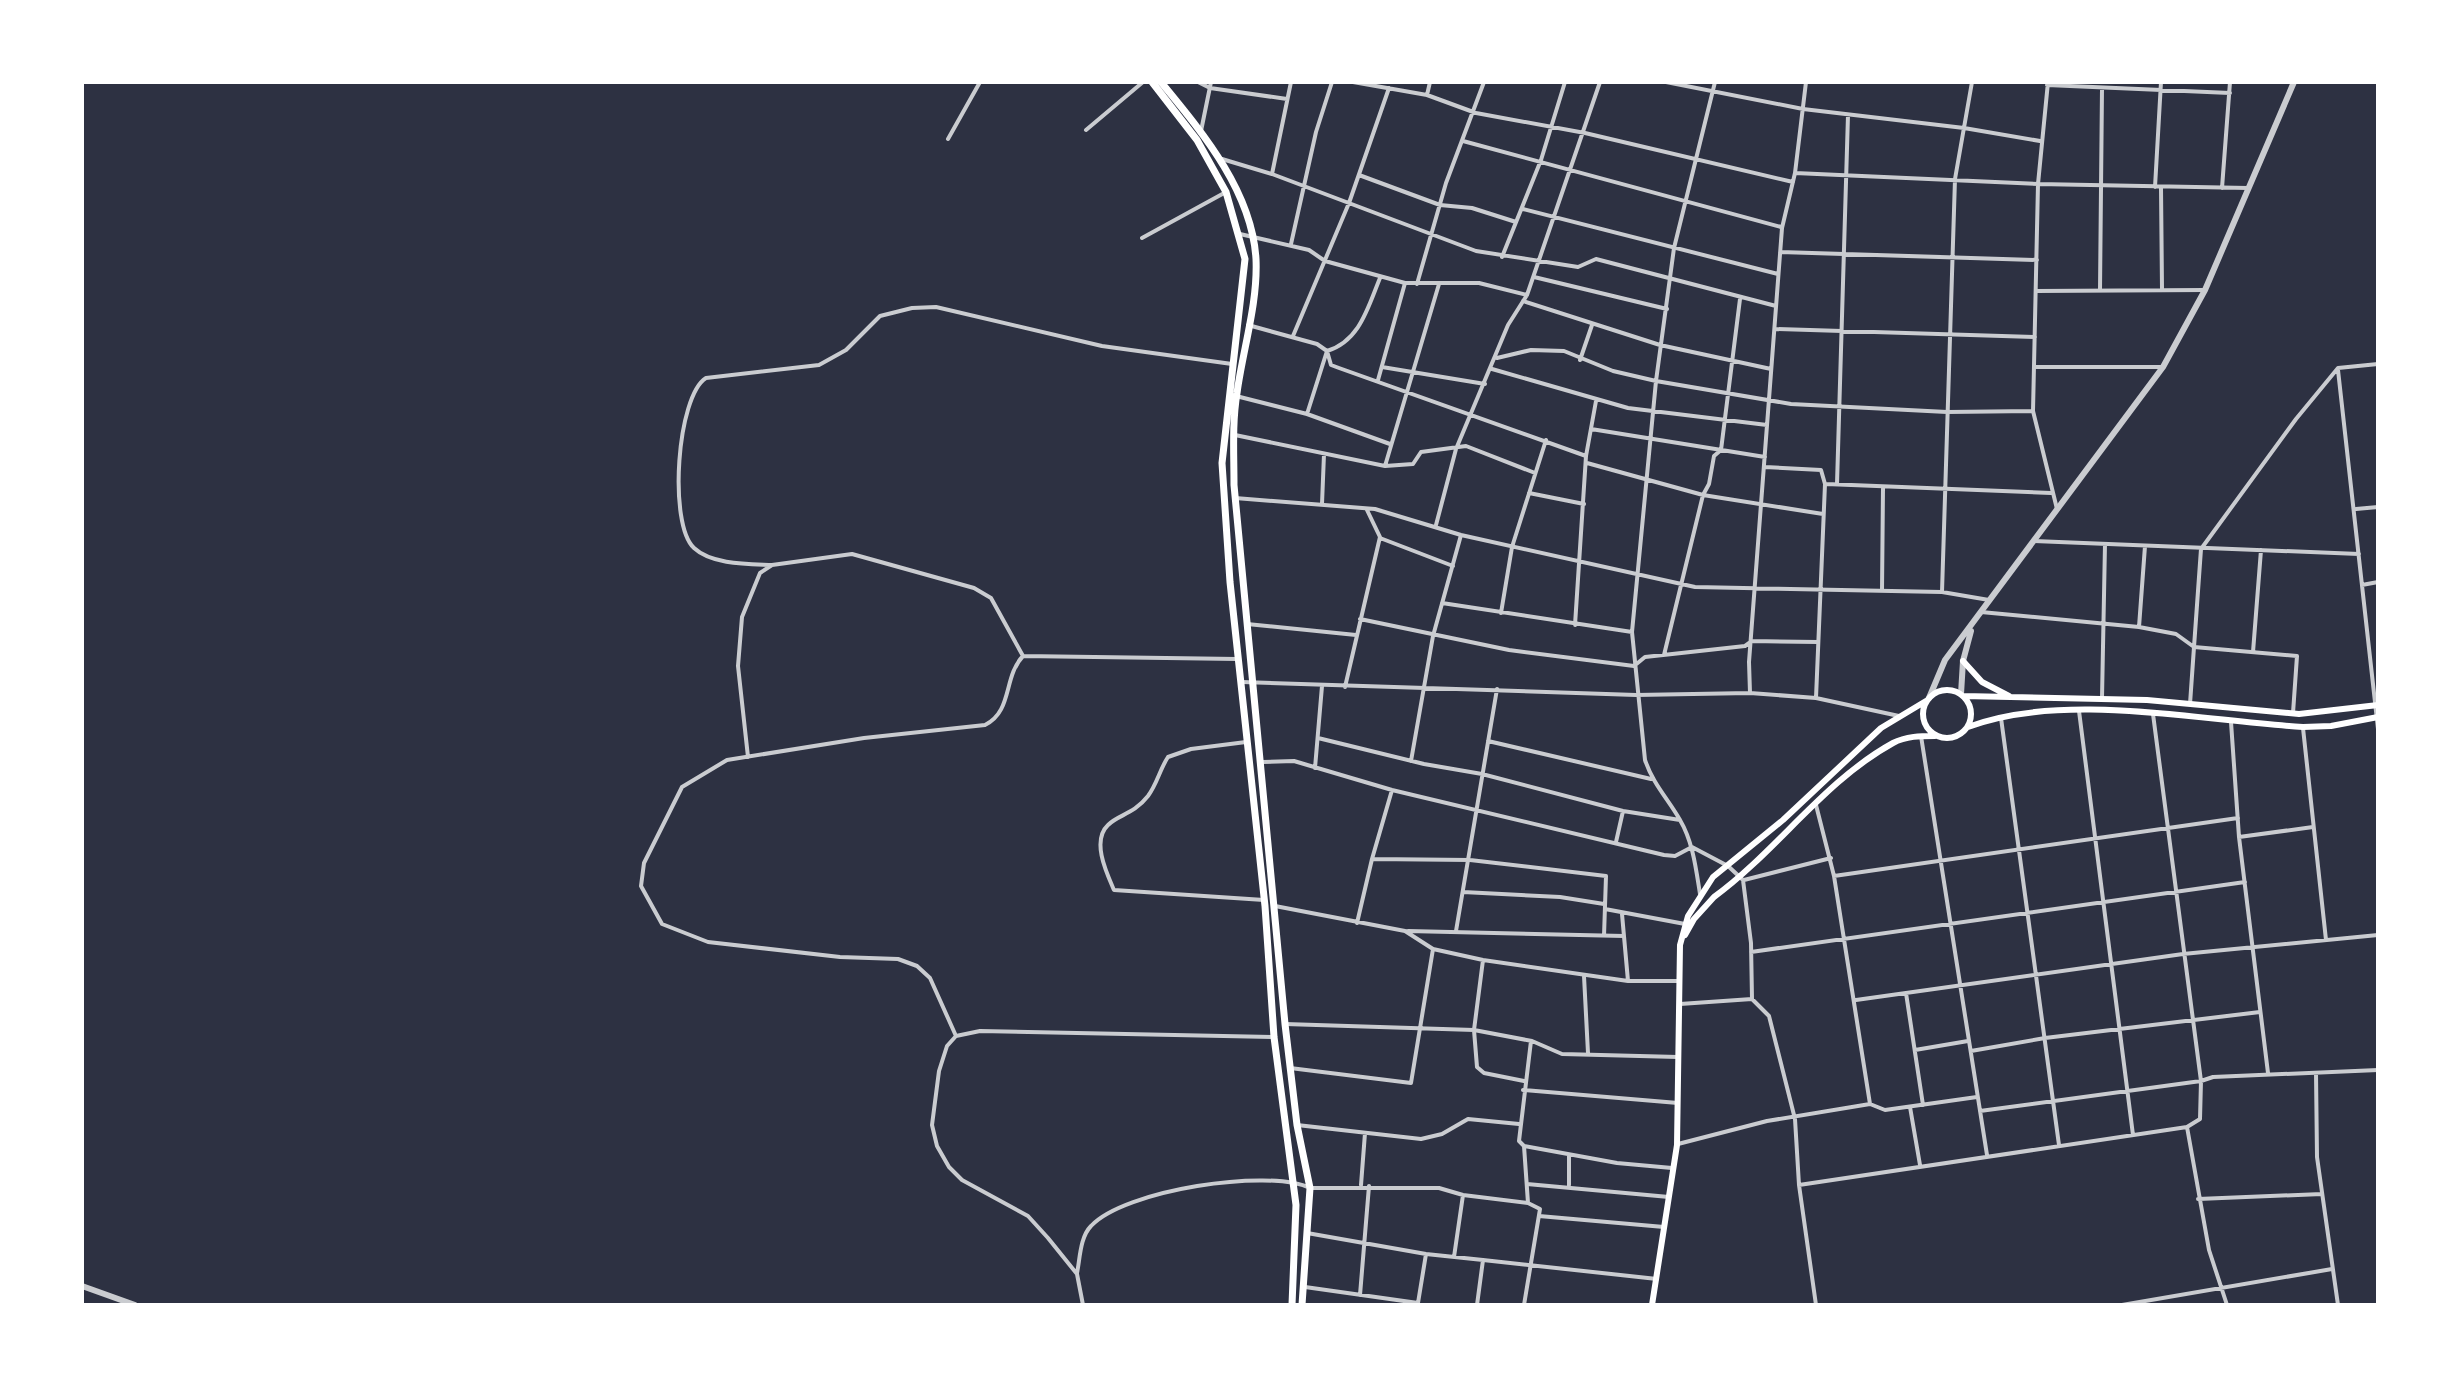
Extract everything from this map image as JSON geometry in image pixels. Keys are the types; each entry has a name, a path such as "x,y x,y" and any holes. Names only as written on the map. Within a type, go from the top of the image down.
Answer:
{"main road":[{"path":"1152,82 1201,132 1220,159 1251,236 1256,280 1236,396 1233,435 1235,498 1263,762 1285,1024 1297,1125 1310,1188 1302,1305"},
{"path":"1162,82 1226,192 1240,234 1244,279 1222,463 1230,582 1264,900 1274,1037 1294,1180 1297,1218 1292,1305"},
{"path":"1963,661 1982,682 2012,698"},
{"path":"1652,1305 1667,1227 1677,1145 1678,981 1680,945 1685,924 1700,894 1713,877 1899,716 1944,690 1962,695 2102,698 2293,713 2324,713 2376,705"},
{"path":"1962,695 1970,707 1968,727"},
{"path":"1928,700 1925,724 1935,736"},
{"path":"1680,945 1704,907 1741,878 1816,805 1893,743 1921,736 1950,739 1968,727 2001,716 2079,711 2303,727 2377,718"}],"street":[{"path":"948,139 980,82"},
{"path":"1086,130 1143,82"},
{"path":"1198,82 1287,99"},
{"path":"1272,174 1291,82"},
{"path":"1291,244 1302,186 1332,82"},
{"path":"1353,82 1427,95 1476,113 1697,157 1793,182"},
{"path":"1427,95 1430,82"},
{"path":"1417,285 1440,205 1476,113 1484,82"},
{"path":"1502,258 1541,160 1565,82"},
{"path":"1436,525 1456,449 1497,358 1508,325 1527,295 1600,82"},
{"path":"1666,82 1803,109 1964,128 2040,141"},
{"path":"1700,894 1692,847 1680,820 1651,779 1641,743 1632,632 1669,276 1715,82"},
{"path":"1750,693 1754,591 1782,228 1795,173 1806,82"},
{"path":"1942,592 1955,179 1972,82"},
{"path":"2161,82 2158,188 2162,289"},
{"path":"2222,188 2230,82"},
{"path":"1928,700 1945,660 2163,367 2205,290 2294,82"},
{"path":"2058,511 2051,493 2033,411 2038,184 2048,84 2230,93"},
{"path":"1201,132 1211,85"},
{"path":"1292,337 1349,203 1389,88"},
{"path":"2100,290 2102,88"},
{"path":"1837,484 1848,115"},
{"path":"1463,141 1782,228"},
{"path":"1220,159 1272,174 1431,236 1502,258 1540,259 1578,267 1596,259 1776,306"},
{"path":"1795,173 2158,188 2250,188"},
{"path":"1359,175 1440,205 1472,208 1516,222"},
{"path":"1142,238 1226,192"},
{"path":"1523,209 1778,274"},
{"path":"1240,234 1291,244 1309,250 1325,261 1405,283 1479,283 1527,295"},
{"path":"1780,252 2037,260"},
{"path":"1248,325 1327,351 1341,346 1360,327 1381,277"},
{"path":"1534,277 1667,309"},
{"path":"1378,380 1405,283"},
{"path":"1385,466 1439,283"},
{"path":"2036,291 2205,290"},
{"path":"1664,655 1679,583 1703,495 1709,484 1714,456 1721,450 1740,299"},
{"path":"1522,301 1660,345 1771,369"},
{"path":"1023,656 991,598 974,588 852,554 772,565 711,557 688,541 677,488 689,405 695,387 706,378 819,365 846,350 880,316 912,308 936,307 1102,346 1232,364"},
{"path":"1580,360 1592,325"},
{"path":"1775,329 2035,337"},
{"path":"1327,351 1331,365 1586,456"},
{"path":"1307,414 1327,351"},
{"path":"1497,358 1564,351 1580,360 1656,381 1840,407 1947,412 2033,411"},
{"path":"2190,704 2201,549 2296,419 2338,368 2378,364"},
{"path":"1382,367 1485,384"},
{"path":"2035,367 2163,367"},
{"path":"2338,368 2378,729"},
{"path":"1492,369 1596,401 1767,425"},
{"path":"1236,396 1307,414 1390,444"},
{"path":"1575,625 1586,456 1596,401"},
{"path":"1591,429 1765,457"},
{"path":"1233,435 1385,466 1413,464 1421,452 1466,446 1535,473"},
{"path":"1501,613 1512,547 1546,440"},
{"path":"1322,504 1324,453"},
{"path":"1587,463 1703,495 1823,514"},
{"path":"1765,467 1821,470 1825,484 1816,698"},
{"path":"1825,484 2051,493"},
{"path":"1882,591 1883,488"},
{"path":"1529,493 1584,504"},
{"path":"1235,498 1322,504 1403,515 1461,535 1679,583 1754,591 1942,592 1989,600"},
{"path":"2356,509 2378,507"},
{"path":"1345,687 1380,537 1367,510"},
{"path":"1411,761 1433,636 1461,535"},
{"path":"1380,537 1453,566"},
{"path":"2034,541 2359,554"},
{"path":"2102,698 2101,623 2105,544"},
{"path":"2139,627 2145,546"},
{"path":"2253,652 2261,550"},
{"path":"748,757 738,666 742,617 760,573 772,565"},
{"path":"2362,585 2378,582"},
{"path":"1442,603 1632,632"},
{"path":"1981,612 2139,627 2176,634 2194,647 2297,656 2293,713"},
{"path":"1360,619 1433,636 1575,661 1634,666 1645,657 1745,646 1752,641 1818,642"},
{"path":"1247,624 1357,635"},
{"path":"1962,695 1963,661 1973,625"},
{"path":"956,1036 930,978 917,966 898,959 840,957 708,942 662,924 641,886 644,863 682,787 727,760 864,738 985,725 1000,713 1015,665 1023,656 1240,659"},
{"path":"1242,682 1636,695 1750,693 1816,698 1899,716"},
{"path":"1315,768 1322,686"},
{"path":"1456,931 1497,689"},
{"path":"2079,711 2092,837 2133,1135"},
{"path":"1799,1185 2187,1127 2200,1119 2201,1081 2153,714"},
{"path":"2001,716 2059,1145"},
{"path":"2231,722 2239,837 2268,1073"},
{"path":"2303,727 2326,940"},
{"path":"1921,736 1987,1155"},
{"path":"1318,738 1411,761 1482,774 1623,811 1680,820"},
{"path":"1248,741 1191,749 1168,757 1148,796 1130,814 1109,823 1101,841 1104,868 1114,890 1264,900"},
{"path":"1488,741 1651,779"},
{"path":"1263,762 1294,761 1392,790 1675,856 1692,847"},
{"path":"1357,923 1392,790"},
{"path":"1816,805 1831,858 1856,1000 1870,1104"},
{"path":"1616,842 1623,811"},
{"path":"1834,876 2238,818"},
{"path":"2239,837 2313,827"},
{"path":"1692,847 1728,866 1741,878 1751,952 1752,999 1769,1016 1795,1119 1799,1185 1816,1305"},
{"path":"1741,878 1831,858"},
{"path":"1372,859 1470,860 1606,876 1604,936"},
{"path":"1751,952 2245,882"},
{"path":"1462,892 1560,897 1604,906 1622,914 1685,924"},
{"path":"1275,906 1405,931 1624,936"},
{"path":"1622,914 1628,981"},
{"path":"1405,931 1433,949 1483,960 1628,981 1678,981"},
{"path":"1856,1000 2183,954 2378,935"},
{"path":"1290,1068 1411,1083 1433,949"},
{"path":"1483,960 1474,1030 1477,1067 1484,1073 1524,1081"},
{"path":"1584,976 1588,1053"},
{"path":"1906,992 1923,1105"},
{"path":"1678,1004 1752,999"},
{"path":"1971,1051 2045,1038 2260,1012"},
{"path":"1285,1024 1474,1030 1532,1041 1562,1054 1678,1057"},
{"path":"1077,1274 1028,1216 962,1180 949,1167 937,1146 932,1125 939,1071 947,1046 956,1036 980,1031 1274,1037"},
{"path":"1532,1041 1519,1124 1519,1141 1524,1146 1674,1168"},
{"path":"1915,1050 1968,1041"},
{"path":"1980,1111 2268,1073 2378,1070"},
{"path":"2316,1072 2317,1157 2338,1305"},
{"path":"1523,1090 1678,1103"},
{"path":"1677,1145 1767,1121 1795,1119 1870,1104 1885,1110 1977,1097"},
{"path":"1910,1107 1920,1165"},
{"path":"1297,1125 1421,1139 1442,1134 1468,1119 1519,1124"},
{"path":"2187,1127 2198,1199 2219,1287 2227,1305"},
{"path":"1361,1185 1365,1133"},
{"path":"1524,1146 1528,1203"},
{"path":"1569,1155 1569,1185"},
{"path":"1083,1305 1077,1274 1084,1239 1091,1226 1144,1198 1202,1184 1294,1180 1310,1188 1361,1185 1439,1188 1463,1195 1528,1203 1540,1209 1524,1305"},
{"path":"1527,1184 1569,1185 1671,1197"},
{"path":"1360,1296 1369,1186"},
{"path":"2198,1199 2322,1194"},
{"path":"1454,1257 1463,1195"},
{"path":"1539,1216 1667,1227"},
{"path":"1307,1233 1426,1254 1657,1279"},
{"path":"1305,1287 1418,1304 1426,1254"},
{"path":"1477,1305 1483,1260"},
{"path":"2122,1305 2332,1269"},
{"path":"82,1286 135,1305"}]}
